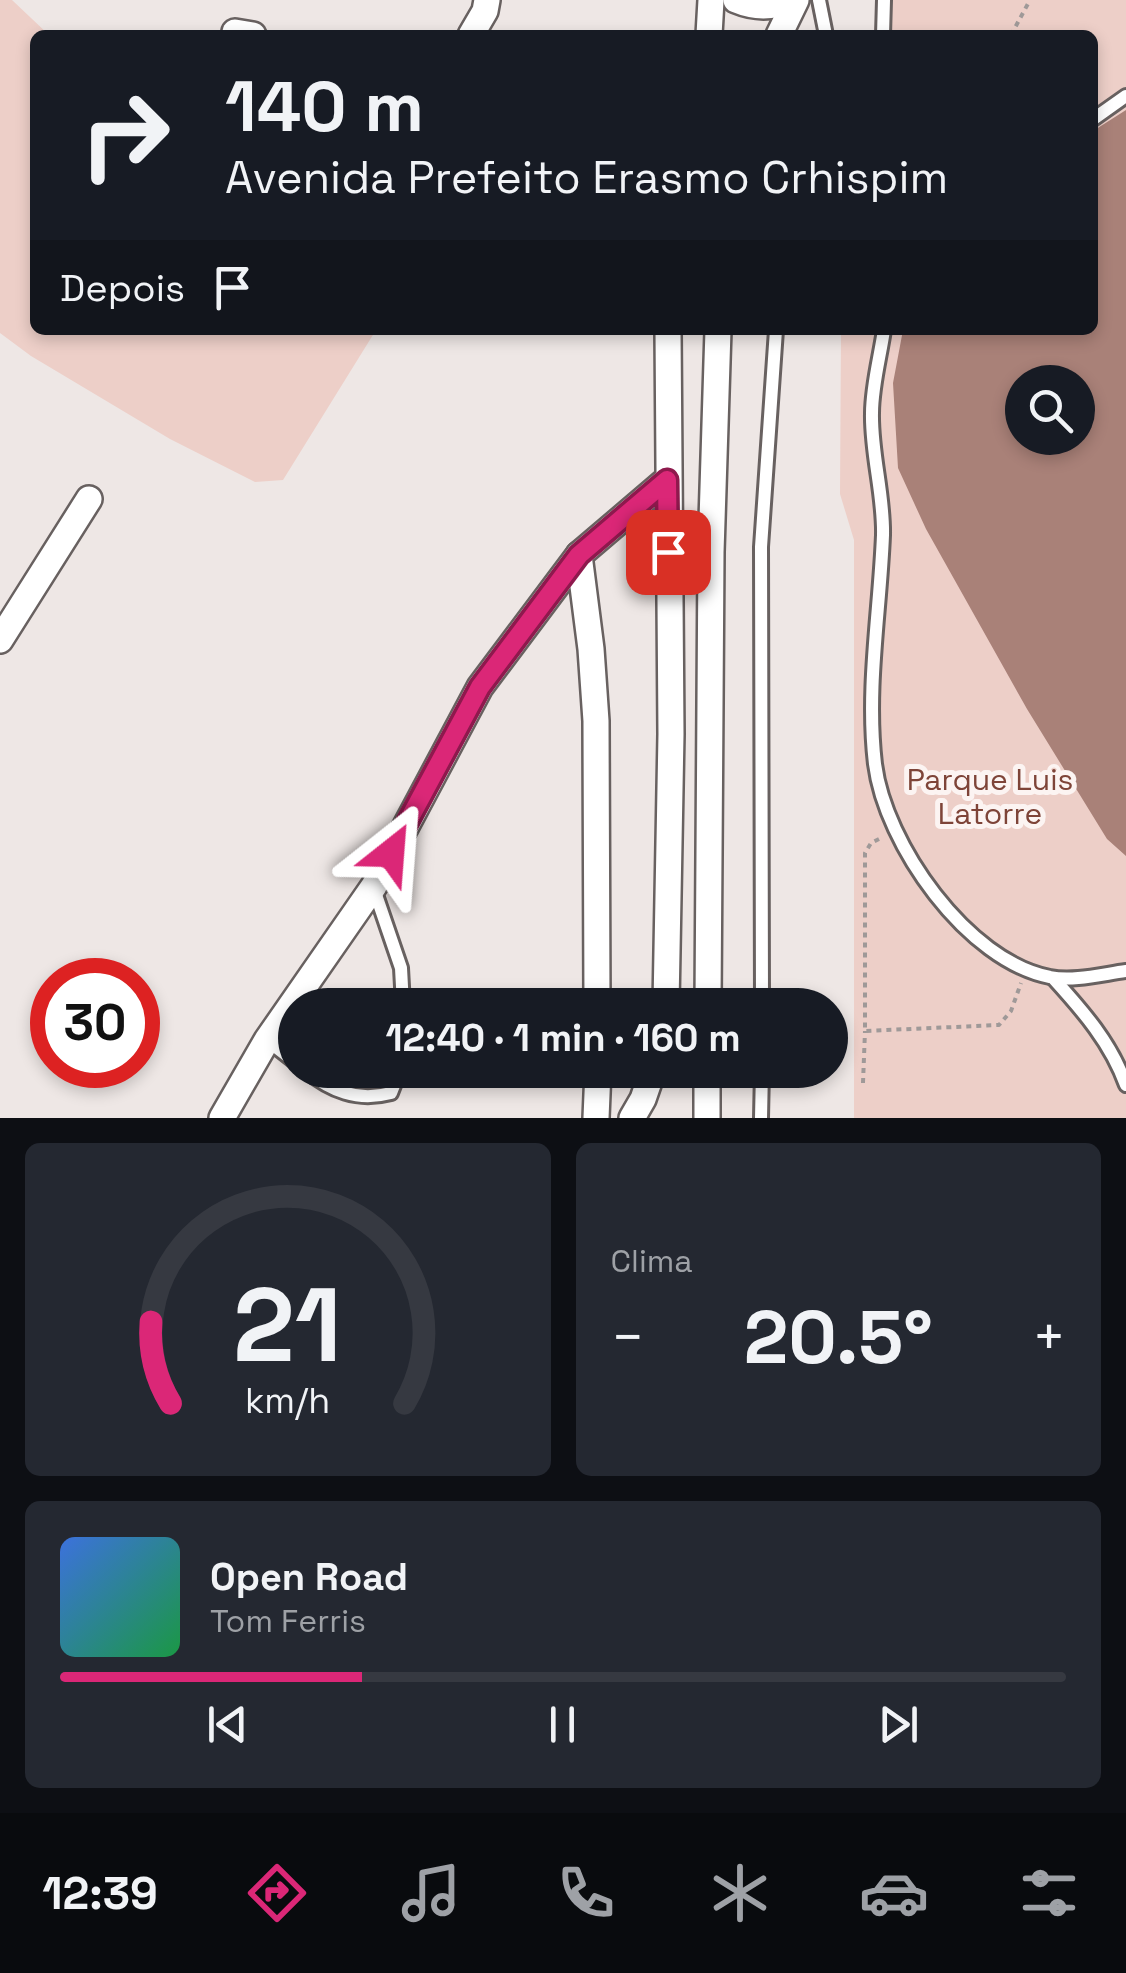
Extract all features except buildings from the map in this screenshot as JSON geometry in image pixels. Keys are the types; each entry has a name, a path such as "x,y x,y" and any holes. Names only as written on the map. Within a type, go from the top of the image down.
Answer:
{"street":[{"path":"475,30 486,11 487,0"},
{"path":"709,30 711,0"},
{"path":"736,0 758,7 793,0"},
{"path":"781,30 793,0"},
{"path":"666,988 672,734 668,335"},
{"path":"708,988 710,552 718,335"},
{"path":"222,1118 267,1040 374,886 480,687 579,555 667,480"},
{"path":"0,640 89,499"},
{"path":"579,555 596,720 597,988"},
{"path":"596,1118 597,1088"},
{"path":"632,1118 647,1088"},
{"path":"707,1088 707,1118"}],"lane":[{"path":"819,0 825,30"},
{"path":"883,30 884,0"},
{"path":"1098,116 1126,96"},
{"path":"762,988 761,547 776,335"},
{"path":"883,335 872,413 883,530 872,689 876,767 896,830 933,895 991,950 1026,970 1053,978 1126,972"},
{"path":"374,886 401,968 402,988"},
{"path":"1053,978 1098,1030 1126,1086"},
{"path":"267,1040 278,1049"},
{"path":"335,1088 361,1097 390,1092 392,1088"},
{"path":"761,1118 762,1088"}],"path":[{"path":"1014,30 1030,0"},
{"path":"863,1083 865,853 871,843 896,830"},
{"path":"865,1031 999,1025 1011,1011 1026,970"}],"green space":[{"path":"0,0 12,0 44,30 30,30 30,335 373,335 283,480 255,482 170,439 31,356 0,333"},
{"name":"Parque Luis Latorre","path":"877,0 1126,0 1126,1118 854,1118 854,540 840,494 841,335 1098,335 1098,30 874,30"}],"shaded area":[{"path":"1126,110 1126,856 1107,839 1027,709 926,529 898,468 893,383 902,335 1098,335 1098,128"}],"route":[{"path":"391,853 480,687 579,555 667,480 668,552"}]}
